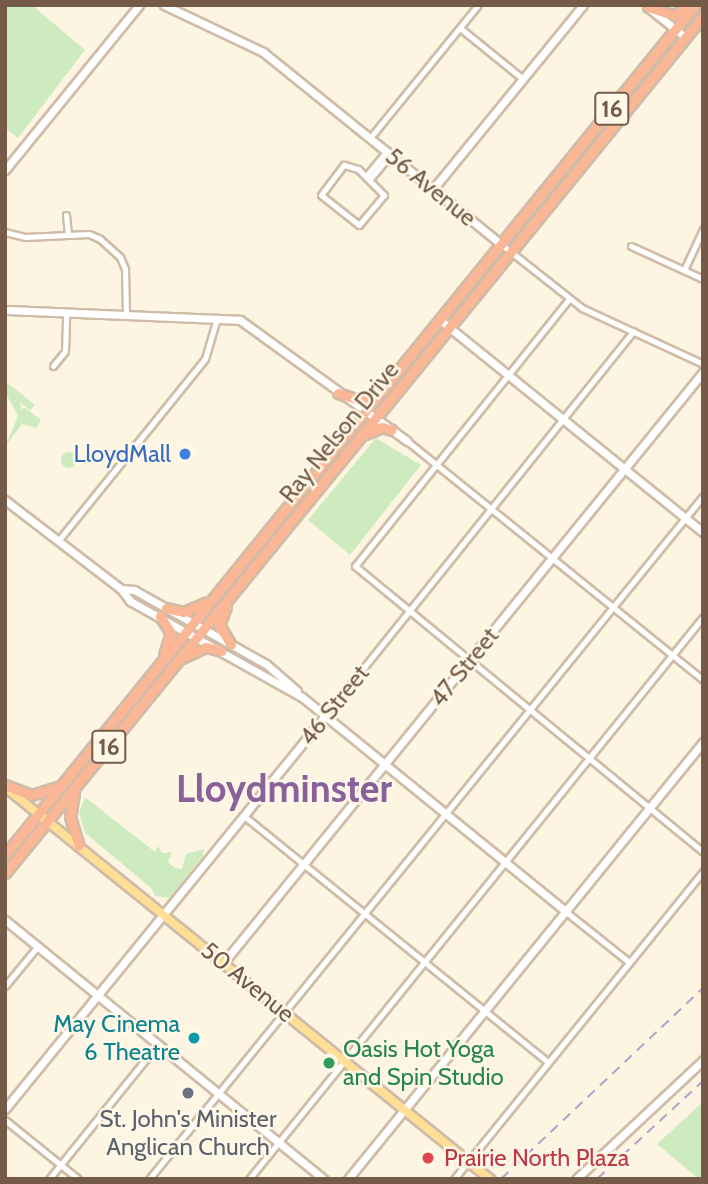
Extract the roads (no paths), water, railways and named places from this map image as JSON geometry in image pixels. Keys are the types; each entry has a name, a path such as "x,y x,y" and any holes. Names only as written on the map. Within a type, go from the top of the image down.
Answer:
{"highway":[{"path":"647,6 673,15 694,5"},
{"name":"Ray Nelson Drive","path":"5,873 360,437 501,244 694,5"},
{"name":"Ray Nelson Drive","path":"5,855 382,391 510,251 703,16"},
{"path":"338,393 361,401 382,391"},
{"path":"360,437 382,427 392,430"},
{"path":"242,564 245,550"},
{"path":"158,667 171,633 163,612 192,611 219,592"},
{"path":"231,645 219,625 232,593"},
{"path":"175,663 206,647 222,651"},
{"path":"5,786 34,794 65,783"},
{"path":"74,790 70,817 79,846"}],"main road":[{"name":"50 Avenue","path":"5,786 490,1179"}],"street":[{"path":"5,170 139,5"},
{"name":"56 Avenue","path":"164,5 263,52 569,299 703,364"},
{"path":"370,138 478,5"},
{"path":"433,189 583,5"},
{"path":"647,6 685,37"},
{"path":"460,28 523,79"},
{"path":"368,178 388,153"},
{"path":"344,165 352,165 368,178 384,198 359,225 323,199 323,190 344,165"},
{"path":"66,215 68,235"},
{"path":"684,270 703,229"},
{"path":"5,232 25,237 89,234 120,257 127,279 126,314"},
{"path":"631,246 703,279"},
{"path":"569,299 358,558 356,568 703,852"},
{"path":"5,310 217,316 251,326 338,393 407,441 703,680"},
{"path":"53,366 65,351 66,313"},
{"path":"58,541 205,359 217,316"},
{"path":"444,323 703,532"},
{"name":"46 Street","path":"5,1109 493,509 633,331"},
{"name":"47 Street","path":"224,962 703,372"},
{"path":"149,1179 703,496"},
{"path":"5,500 121,589 130,601 163,612 191,627 222,651 302,697"},
{"path":"249,1179 703,617"},
{"path":"200,633 231,645 274,670 325,716 629,962"},
{"path":"348,1179 703,743"},
{"path":"244,816 548,1062"},
{"path":"454,1179 703,871"},
{"path":"5,920 324,1179"},
{"path":"5,986 38,946"},
{"path":"49,1179 158,1044"},
{"path":"576,1179 703,1060"},
{"path":"5,1120 78,1179"}],"railway":[{"path":"501,1179 703,988"},
{"path":"597,1179 703,1081"}],"place":[{"name":"LloydMall","path":"185,454"},
{"name":"May Cinema 6 Theatre","path":"194,1038"},
{"name":"Oasis Hot Yoga and Spin Studio","path":"329,1063"},
{"name":"St. John's Minister Anglican Church","path":"188,1093"},
{"name":"Prairie North Plaza","path":"428,1158"}],"district":[{"name":"Lloydminster","path":"284,789"}]}
